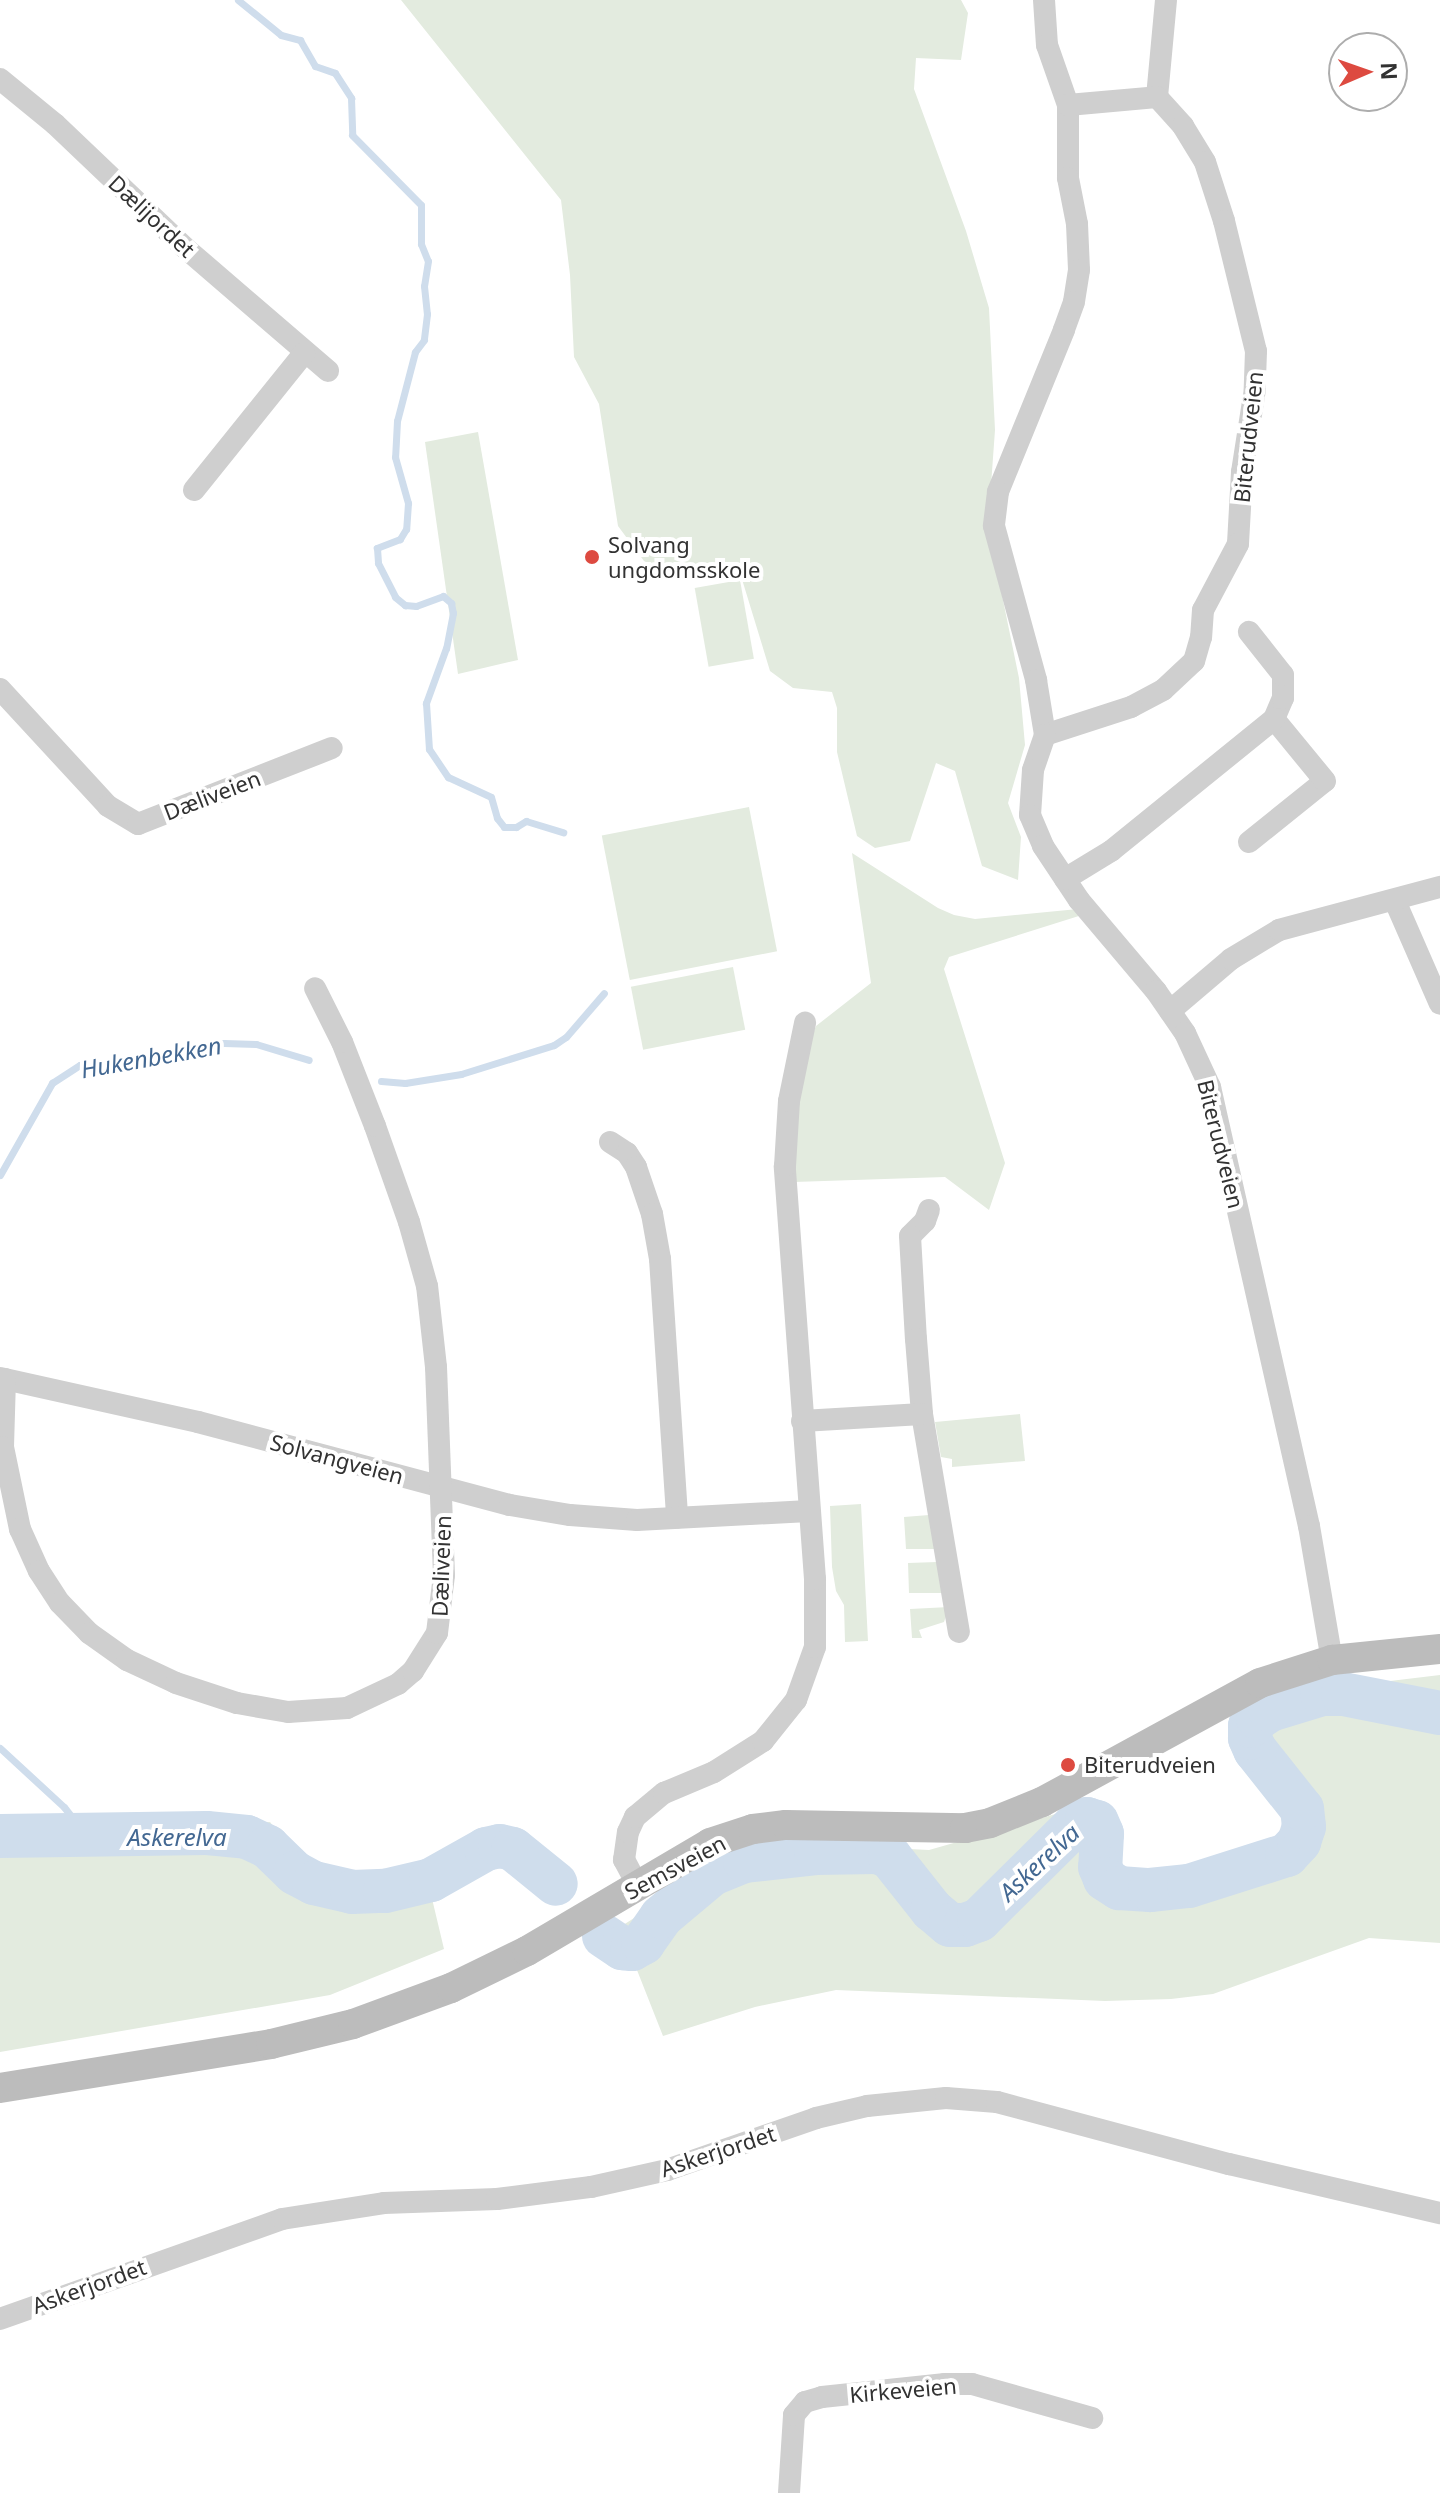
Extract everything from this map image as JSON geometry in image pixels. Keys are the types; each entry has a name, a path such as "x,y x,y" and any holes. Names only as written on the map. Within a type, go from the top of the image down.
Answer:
{"main road":[{"name":"Semsveien","path":"0,2088 271,2044 353,2024 451,1988 527,1951 710,1843 753,1829 846,1823 965,1828 1015,1816 1227,1699 1300,1668 1332,1660 1440,1649"}],"street":[{"name":"Biterudveien","path":"1044,0 1047,45 1068,105 1068,178 1077,224 1077,280 1064,330 998,492 994,526 1036,680 1045,735 1033,770 1030,815 1043,846 1065,879 1170,1011 1199,1059 1217,1113 1309,1526 1332,1660"},
{"path":"1068,105 1157,97 1166,0"},
{"name":"Dælijordet","path":"0,79 55,124 184,247 328,371"},
{"name":"Biterudveien","path":"1045,735 1131,707 1163,690 1194,661 1201,637 1203,610 1238,544 1242,472 1255,389 1256,351 1205,162 1183,126 1157,97"},
{"path":"194,490 304,353"},
{"path":"1065,879 1111,851 1274,719 1283,698 1283,675 1249,632"},
{"name":"Dæliveien","path":"0,689 108,806 138,824 332,748"},
{"path":"1249,842 1325,781 1274,719"},
{"path":"1170,1011 1231,959 1279,930 1440,887"},
{"path":"1395,901 1440,1004"},
{"name":"Dæliveien","path":"3,1378 3,1447 20,1529 39,1571 60,1603 89,1633 127,1660 176,1683 237,1703 288,1712 347,1708 375,1698 413,1671 437,1633 442,1612 443,1488 436,1367 427,1286 409,1222 375,1126 342,1042 315,988"},
{"path":"638,1886 624,1860 628,1832 641,1811 664,1793 741,1757 783,1720 796,1700 815,1647 815,1579 785,1166 789,1101 805,1023"},
{"path":"610,1142 627,1153 636,1167 652,1214 660,1259 677,1517"},
{"path":"929,1210 925,1221 910,1236 922,1414 959,1632"},
{"name":"Solvangveien","path":"3,1378 198,1422 510,1505 570,1515 637,1520 809,1511"},
{"path":"802,1421 922,1414"},
{"name":"Askerjordet","path":"0,2319 282,2219 384,2203 497,2199 591,2187 667,2170 816,2118 867,2106 946,2098 997,2102 1229,2164 1440,2213"},
{"name":"Kirkeveien","path":"789,2493 794,2415 805,2402 822,2397 972,2384 1092,2418"}],"shaded area":[{"path":"401,0 961,0 968,13 961,60 916,58 914,89 966,231 989,308 995,430 988,527 1019,678 1025,745 1008,803 1021,837 1018,880 982,866 955,771 936,763 910,841 875,848 857,836 837,752 837,708 832,692 793,688 770,671 737,563 666,572 644,561 618,526 599,404 574,357 570,275 561,200"},
{"path":"478,432 518,660 458,674 425,442"},
{"path":"740,580 754,659 709,667 695,588"},
{"path":"749,807 777,951 630,980 602,836"},
{"path":"852,853 954,915 975,919 1078,909 1082,915 949,957 944,969 1005,1163 989,1210 945,1177 794,1182 793,1124 803,1058 816,1026 871,983"},
{"path":"733,967 745,1030 643,1050 631,987"},
{"path":"1020,1414 1025,1461 952,1467 952,1459 941,1457 935,1422"},
{"path":"861,1504 868,1641 845,1642 844,1605 836,1591 832,1567 830,1506"},
{"path":"929,1515 939,1549 906,1549 904,1517"},
{"path":"937,1562 945,1593 909,1593 908,1563"},
{"path":"949,1607 944,1622 919,1630 922,1638 912,1638 910,1609"},
{"path":"1440,1675 1440,1943 1369,1938 1213,1994 1171,1999 1105,2001 836,1990 755,2007 663,2036 620,1927 722,1862 810,1844 929,1850 1080,1807 1097,1822 1102,1834 1100,1867 1105,1879 1119,1888 1150,1890 1189,1886 1246,1871 1287,1855 1299,1842 1303,1827 1302,1809 1255,1750 1250,1726 1340,1687"},
{"path":"270,1822 329,1896 429,1886 444,1949 330,1995 0,2052 0,1829"}],"waterway":[{"name":"Hukenbekken","path":"238,0 281,35 300,40 315,66 335,73 351,98 352,135 421,205 421,244 428,261 424,286 427,314 424,340 415,352 397,421 395,457 408,503 406,529 400,539 377,548 378,563 395,597 405,605 416,606 443,596 451,603 453,613 446,648 426,703 429,749 448,777 491,797 497,818 504,827 516,827 526,821 563,832"},
{"name":"Hukenbekken","path":"381,1081 405,1083 461,1074 554,1045 566,1037 604,993"},
{"name":"Hukenbekken","path":"0,1175 52,1083 80,1065 141,1060 196,1046 224,1043 256,1044 309,1060"},
{"name":"Askerelva","path":"604,1936 622,1948 632,1949 643,1943 661,1917 712,1874 745,1861 816,1853 877,1852 890,1857 932,1910 950,1925 965,1925 979,1920 1077,1823 1087,1819 1097,1822 1102,1834 1100,1867 1105,1879 1119,1888 1150,1890 1189,1886 1287,1855 1299,1842 1304,1827 1302,1809 1255,1750 1250,1738 1250,1726 1258,1718 1270,1710 1322,1694 1343,1694 1440,1713"},
{"name":"Hukenbekken","path":"0,1748 64,1807 85,1834"},
{"name":"Askerelva","path":"0,1836 207,1833 247,1837 268,1847 295,1873 314,1883 352,1892 385,1891 431,1880 486,1849 500,1846 513,1849 556,1884"}],"place":[{"name":"Solvang ungdomsskole","path":"592,557"},
{"name":"Biterudveien","path":"1068,1765"}]}
